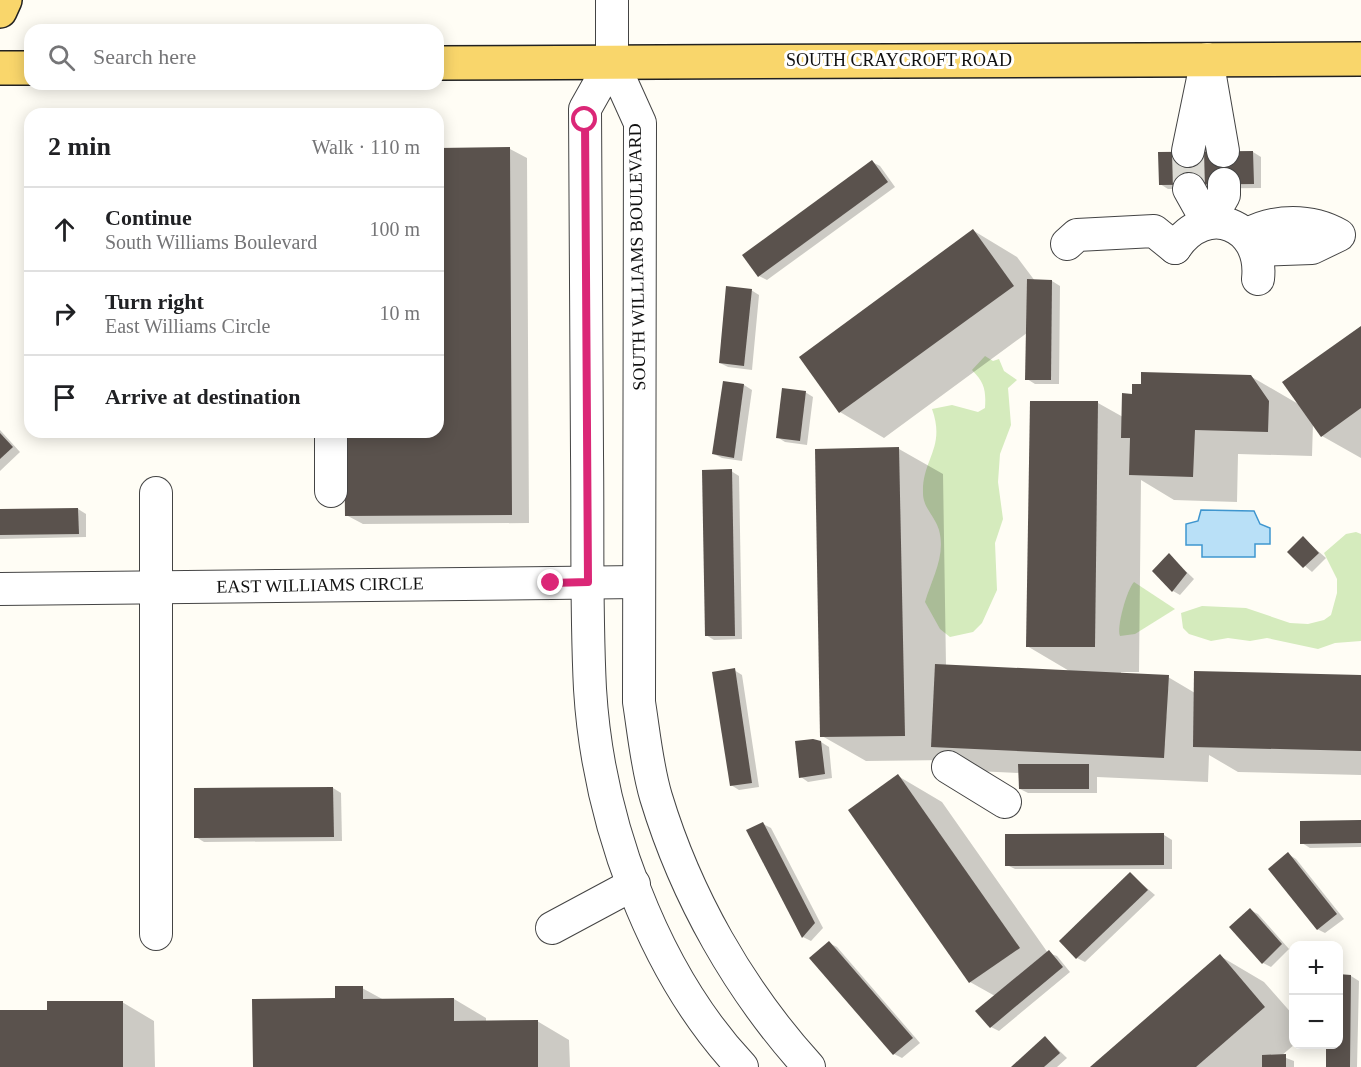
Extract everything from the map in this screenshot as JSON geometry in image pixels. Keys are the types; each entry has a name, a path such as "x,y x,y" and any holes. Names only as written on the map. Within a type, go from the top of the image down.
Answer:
{"main road":[{"path":"0,11 5,0"},
{"name":"SOUTH CRAYCROFT ROAD","path":"444,63 1361,59"},
{"path":"0,68 24,68"}],"street":[{"path":"612,0 612,62 585,109 588,582 590,690 594,723 611,810 634,884 678,982 712,1036 742,1067"},
{"path":"1207,59 1223,151"},
{"path":"1188,152 1207,59"},
{"name":"SOUTH WILLIAMS BOULEVARD","path":"612,62 639,123 639,702 656,795 674,849 699,904 732,965 782,1038 809,1067"},
{"path":"1208,223 1224,195 1224,184"},
{"path":"1189,189 1208,223"},
{"path":"1073,248 1108,254 1175,248 1189,232 1208,223 1230,225 1254,255"},
{"path":"331,438 331,491"},
{"path":"156,493 156,934"},
{"name":"EAST WILLIAMS CIRCLE","path":"0,589 639,582"},
{"path":"948,767 1005,802"},
{"path":"552,928 634,884"}],"green space":[{"path":"985,356 993,361 999,359 1004,371 1017,380 1008,388 1011,425 1000,454 998,482 1003,519 995,543 997,590 982,623 973,632 950,637 940,629 925,602 941,549 939,530 925,503 923,493 926,471 935,444 936,422 932,409 952,405 978,412 985,408 984,388 972,370"},
{"path":"1356,532 1361,534 1361,641 1335,643 1318,649 1267,638 1250,641 1228,638 1211,641 1189,634 1183,628 1181,613 1202,606 1246,608 1290,623 1308,624 1324,620 1331,615 1337,593 1337,579 1324,553 1346,534"},
{"path":"1134,582 1175,609 1135,634 1120,636 1123,609"}],"water":[{"path":"1201,510 1254,511 1260,524 1270,528 1270,544 1255,544 1255,557 1202,557 1202,545 1186,545 1186,524 1198,521"}],"building":[{"path":"510,147 512,515 345,516 344,438 444,438 444,148"},
{"path":"1253,151 1254,184 1159,185 1158,152"},
{"path":"872,160 888,182 758,277 742,255"},
{"path":"973,229 1014,286 839,413 799,357"},
{"path":"1027,279 1052,280 1051,380 1025,380"},
{"path":"726,286 752,289 744,366 719,363"},
{"path":"1361,326 1361,408 1321,437 1282,382"},
{"path":"1141,372 1251,375 1269,401 1268,432 1195,430 1193,477 1129,475 1130,438 1121,438 1122,393 1132,394 1132,384 1141,384"},
{"path":"723,381 744,384 734,458 712,454"},
{"path":"782,388 806,391 800,441 776,438"},
{"path":"1030,401 1098,401 1095,647 1026,647"},
{"path":"0,433 13,447 0,459"},
{"path":"899,447 905,736 820,737 815,449"},
{"path":"732,469 735,636 705,636 702,470"},
{"path":"78,508 79,534 0,535 0,509"},
{"path":"1303,536 1319,553 1303,568 1287,552"},
{"path":"1169,553 1187,573 1172,592 1152,571"},
{"path":"935,664 1169,675 1164,758 931,747"},
{"path":"735,668 752,783 730,786 712,672"},
{"path":"1194,671 1361,675 1361,751 1193,747"},
{"path":"813,739 821,741 825,774 799,778 795,741"},
{"path":"1018,764 1089,764 1089,789 1019,789"},
{"path":"898,774 1020,948 969,983 848,810"},
{"path":"333,787 334,837 194,838 194,788"},
{"path":"1361,820 1361,843 1300,844 1300,821"},
{"path":"763,822 815,923 802,938 746,830"},
{"path":"1164,833 1164,865 1005,866 1005,834"},
{"path":"1288,852 1337,914 1317,930 1268,869"},
{"path":"1130,872 1148,890 1076,959 1059,941"},
{"path":"1250,908 1282,944 1262,964 1229,927"},
{"path":"829,941 913,1038 893,1055 809,958"},
{"path":"1049,950 1063,967 990,1028 975,1011"},
{"path":"1220,954 1265,1007 1196,1067 1090,1067"},
{"path":"1343,974 1351,975 1350,1067 1326,1067 1326,1049 1343,1049"},
{"path":"335,986 363,986 363,999 454,998 454,1021 538,1020 538,1067 253,1067 252,999 335,998"},
{"path":"47,1001 123,1001 123,1067 0,1067 0,1010 47,1010"},
{"path":"1045,1036 1060,1053 1044,1067 1011,1067"},
{"path":"1286,1054 1286,1067 1262,1067 1262,1055"}],"tunnel":[{"path":"1188,151 1189,189"}],"route":[{"path":"551,583 588,582 585,120"}]}
